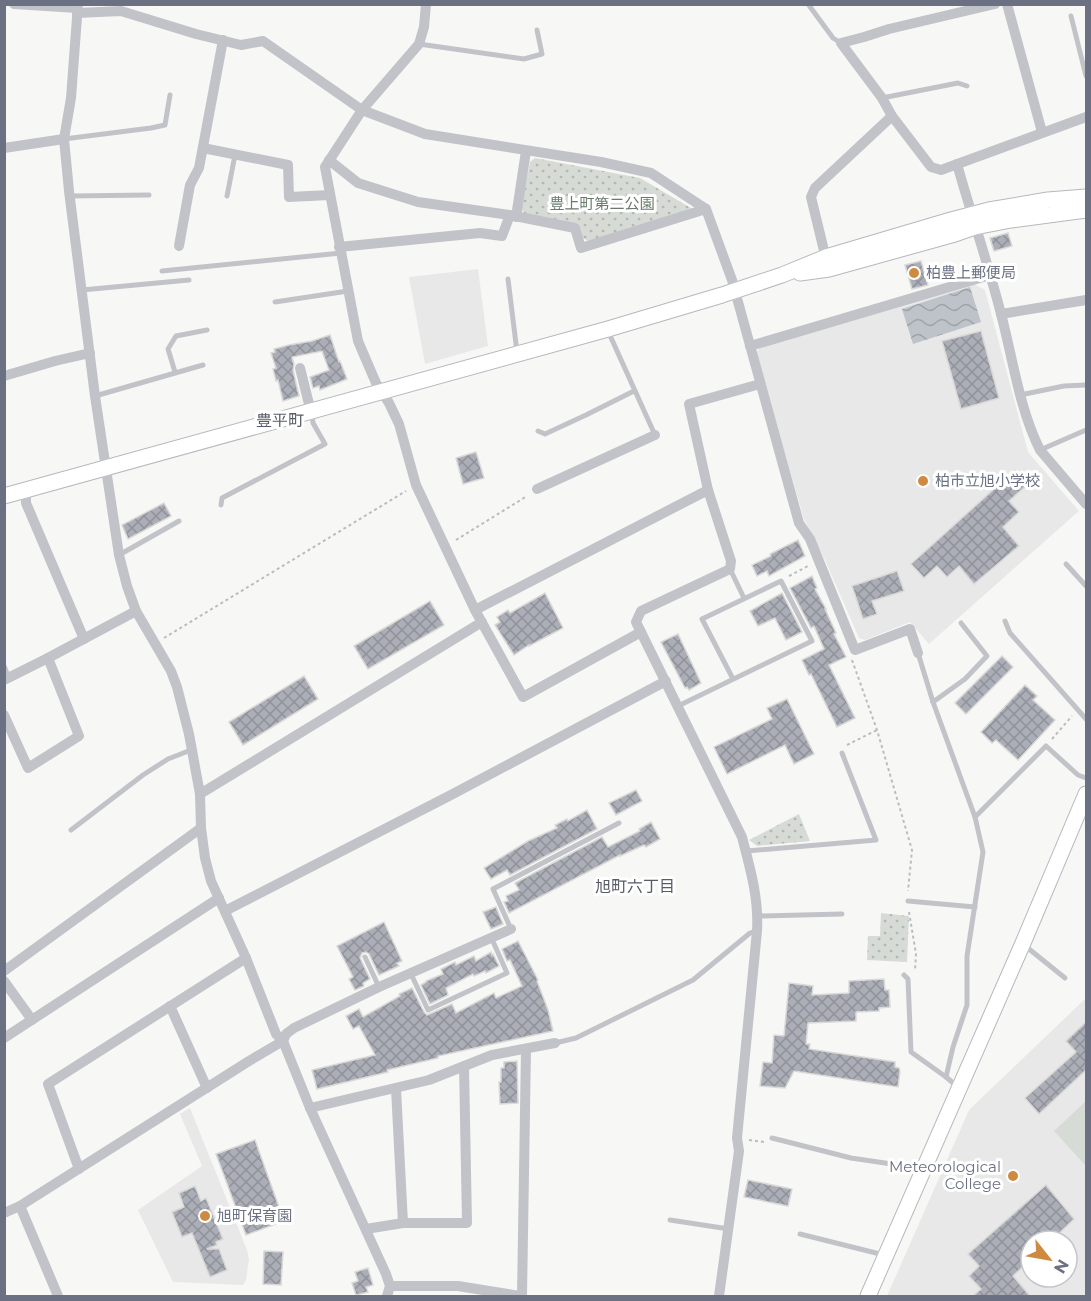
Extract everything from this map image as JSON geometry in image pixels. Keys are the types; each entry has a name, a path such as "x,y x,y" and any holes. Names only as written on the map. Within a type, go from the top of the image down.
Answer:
{"street":[{"path":"14,4 121,11 241,45 263,41 362,110 425,134 651,172 706,209 728,267 799,523 810,539 855,651 910,629 918,653"},
{"path":"426,4 424,27 419,44 362,110 325,167 358,341 375,383 389,403 399,424 416,485 475,610 523,697 641,632"},
{"path":"995,4 974,7 841,43 882,98 892,116 931,166 941,170 1086,117"},
{"path":"1007,4 1042,132"},
{"path":"78,8 71,98 64,139 95,396 119,555 136,610 171,671 177,687 189,734 200,794 201,828 211,881 246,958 276,1034 283,1041 310,1108 386,1274 388,1291 458,1286 521,1296 526,1049"},
{"path":"179,246 190,185 199,168 204,148 223,40"},
{"path":"827,263 811,197 815,188 892,116"},
{"path":"4,147 64,139"},
{"path":"204,148 288,165 289,197 330,195"},
{"path":"340,250 480,233 502,236 513,216 526,151"},
{"path":"329,160 358,183 418,202 575,228 582,248 706,209"},
{"path":"957,164 1001,314 1020,395 1035,441 1086,504"},
{"path":"974,221 989,210 1048,200 1086,197"},
{"path":"4,496 608,329 782,275 974,221 1086,210"},
{"path":"750,346 990,274"},
{"path":"1001,314 1086,300"},
{"path":"4,376 90,353"},
{"path":"300,368 311,412"},
{"path":"718,1296 740,1151 737,1138 758,916 750,863 742,837 636,622 641,611 730,569 731,561 708,490 689,404 760,384"},
{"path":"537,489 655,435"},
{"path":"475,610 708,490"},
{"path":"26,491 26,503 84,639"},
{"path":"7,679 136,610"},
{"path":"200,794 482,622"},
{"path":"4,715 28,768 79,735 48,658"},
{"path":"225,910 439,801 666,681"},
{"path":"868,1296 1023,944 1086,794"},
{"path":"4,971 201,828"},
{"path":"4,1038 219,898"},
{"path":"4,1213 20,1206 283,1041 286,1034 294,1028 379,987 511,929"},
{"path":"79,1169 48,1084 246,958"},
{"path":"4,981 32,1020"},
{"path":"170,1005 207,1088"},
{"path":"310,1108 429,1080 492,1054 555,1043"},
{"path":"366,1229 404,1223 467,1223 464,1066"},
{"path":"396,1089 404,1223"},
{"path":"20,1206 58,1296"}],"lane":[{"path":"808,4 833,38 841,43"},
{"path":"1071,16 1086,76"},
{"path":"419,44 524,59 542,54 537,30"},
{"path":"882,98 958,83 967,86"},
{"path":"64,139 151,129 165,125 170,95"},
{"path":"228,196 235,155"},
{"path":"70,196 149,195"},
{"path":"162,271 340,250"},
{"path":"508,279 517,354"},
{"path":"82,290 189,280"},
{"path":"275,302 350,290"},
{"path":"608,329 655,435"},
{"path":"175,372 168,349 176,336 207,330"},
{"path":"95,396 203,365"},
{"path":"1020,395 1064,386 1086,385"},
{"path":"538,431 545,434 634,391"},
{"path":"221,505 222,498 325,444 313,423 311,412"},
{"path":"1040,450 1086,430"},
{"path":"119,555 179,521"},
{"path":"1066,564 1086,586"},
{"path":"730,569 744,598"},
{"path":"678,706 733,680 812,641 781,580 702,619 733,680"},
{"path":"1005,621 1010,633 1086,719"},
{"path":"933,702 965,679 987,656 961,623"},
{"path":"918,653 933,702 975,818 983,852 967,956 967,1005 952,1047 946,1077"},
{"path":"4,666 7,679"},
{"path":"975,818 1046,746 1078,775 1086,778"},
{"path":"71,830 143,775 168,759 191,750"},
{"path":"746,851 876,840 842,753"},
{"path":"511,929 493,889 619,823"},
{"path":"908,901 975,907"},
{"path":"758,916 842,914"},
{"path":"555,1043 576,1038 693,980 750,933 757,931"},
{"path":"411,974 428,1010 507,973 491,937"},
{"path":"1023,944 1065,978"},
{"path":"365,957 379,987"},
{"path":"904,975 908,979 911,1052 959,1088"},
{"path":"772,1138 851,1158 912,1167 923,1173"},
{"path":"670,1220 729,1229"},
{"path":"800,1234 886,1256"}],"path":[{"path":"156,643 416,485"},
{"path":"445,546 537,489"},
{"path":"781,580 819,561"},
{"path":"855,651 852,659 877,730 912,850 908,901 916,954 915,976"},
{"path":"1046,746 1077,710"},
{"path":"842,753 846,745 877,730"},
{"path":"737,1138 763,1142 772,1138"}],"shaded area":[{"path":"478,269 488,346 425,364 409,277"},
{"name":"柏市立旭小学校","path":"974,284 985,290 1028,452 1079,511 929,644 910,622 865,640 859,638 825,560 804,519 756,354 760,347"},
{"name":"Meteorological College","path":"1086,998 1086,1296 887,1296 969,1110"},
{"path":"190,1108 247,1250 249,1259 243,1285 173,1282 138,1210 202,1166 180,1114"}],"green space":[{"name":"豊上町第二公園","path":"535,158 640,178 691,208 686,213 588,241 583,238 578,224 524,213 521,208 530,162"},
{"path":"799,814 810,841 757,846 749,840"},
{"path":"881,913 909,916 907,962 867,960 868,936 880,936"},
{"path":"1086,1101 1086,1166 1054,1131"}],"water":[{"path":"970,287 981,322 913,344 902,309"}],"building":[{"path":"1008,233 1012,246 994,251 990,238"},
{"path":"921,261 928,285 912,289 905,265"},
{"path":"981,331 999,398 961,409 942,341"},
{"path":"330,335 347,379 320,390 319,386 313,388 310,377 329,370 322,351 292,357 299,396 283,401 273,369 276,368 271,353 275,352 274,349"},
{"path":"476,452 484,478 463,484 456,458"},
{"path":"1015,470 1028,484 1009,501 1019,512 1003,527 1019,546 974,584 959,566 947,577 937,566 924,578 911,564"},
{"path":"164,503 171,516 128,539 122,525"},
{"path":"798,540 805,556 769,576 767,571 757,576 752,565"},
{"path":"897,571 904,591 872,601 877,614 863,619 852,586"},
{"path":"812,576 817,588 815,589 846,657 829,665 855,718 837,727 802,660 824,649 814,626 811,628 790,588"},
{"path":"545,593 563,628 514,655 495,625 500,622 497,617 508,610 510,613"},
{"path":"782,593 802,632 786,640 775,618 758,626 750,611"},
{"path":"430,601 444,625 368,669 354,646"},
{"path":"678,634 701,683 689,690 685,688 661,642"},
{"path":"1002,656 1013,667 966,714 955,703"},
{"path":"304,676 318,699 243,745 229,722"},
{"path":"1025,685 1037,696 1033,700 1055,720 1018,760 996,740 992,743 981,732"},
{"path":"787,699 814,754 794,764 785,745 727,774 714,747 772,719 767,708"},
{"path":"636,790 642,801 616,815 609,803"},
{"path":"587,810 597,829 510,875 507,870 491,879 484,868 528,841 557,828 555,825 567,819 568,821"},
{"path":"651,822 660,839 646,847 644,845 620,855 509,913 504,902 508,901 506,896 519,890 515,883 602,837 608,847 640,831 639,829"},
{"path":"496,907 503,924 491,929 483,912"},
{"path":"384,922 402,961 397,963 399,966 379,975 369,954 362,953 360,958 370,979 363,983 364,986 355,990 349,979 353,977 337,946"},
{"path":"518,941 538,980 553,1031 438,1056 438,1058 387,1070 388,1072 317,1089 312,1070 375,1055 359,1026 353,1029 346,1016 359,1009 363,1017 412,988 427,1015 452,1004 456,1013 494,993 496,998 522,986 510,960 507,961 502,949"},
{"path":"491,952 499,966 486,973 485,971 474,976 473,974 446,988 448,995 430,1004 421,985 443,974 441,969 455,962 456,965 474,956 476,961"},
{"path":"884,979 885,990 889,990 890,1007 879,1008 879,1011 856,1012 856,1021 808,1023 806,1044 810,1044 809,1049 895,1062 895,1067 900,1071 898,1087 794,1071 785,1088 760,1086 763,1062 772,1063 774,1035 784,1036 789,983 813,986 812,995 849,993 849,981"},
{"path":"1086,1022 1086,1070 1039,1114 1025,1098 1076,1052 1066,1041"},
{"path":"517,1061 518,1103 500,1104 501,1068 504,1068 504,1062"},
{"path":"255,1140 284,1221 246,1235 216,1154"},
{"path":"748,1180 792,1189 788,1206 744,1197"},
{"path":"1046,1185 1074,1219 1064,1229 1019,1229 1019,1270 1013,1276 1019,1283 1019,1289 1024,1289 1030,1296 973,1296 981,1289 969,1276 979,1266 968,1254"},
{"path":"195,1186 201,1201 206,1198 223,1239 216,1242 217,1245 207,1249 219,1249 227,1270 210,1277 192,1233 182,1237 172,1212 184,1207 179,1193"},
{"path":"264,1251 283,1252 281,1285 263,1284"},
{"path":"368,1268 373,1285 366,1287 368,1292 356,1295 352,1283 358,1281 355,1272"}],"place":[{"name":"柏豊上郵便局","path":"914,273"},
{"name":"柏市立旭小学校","path":"923,481"},
{"name":"Meteorological College","path":"1013,1176"},
{"name":"旭町保育園","path":"205,1216"}],"district":[{"name":"豊平町","path":"280,420"},
{"name":"旭町六丁目","path":"635,886"}]}
